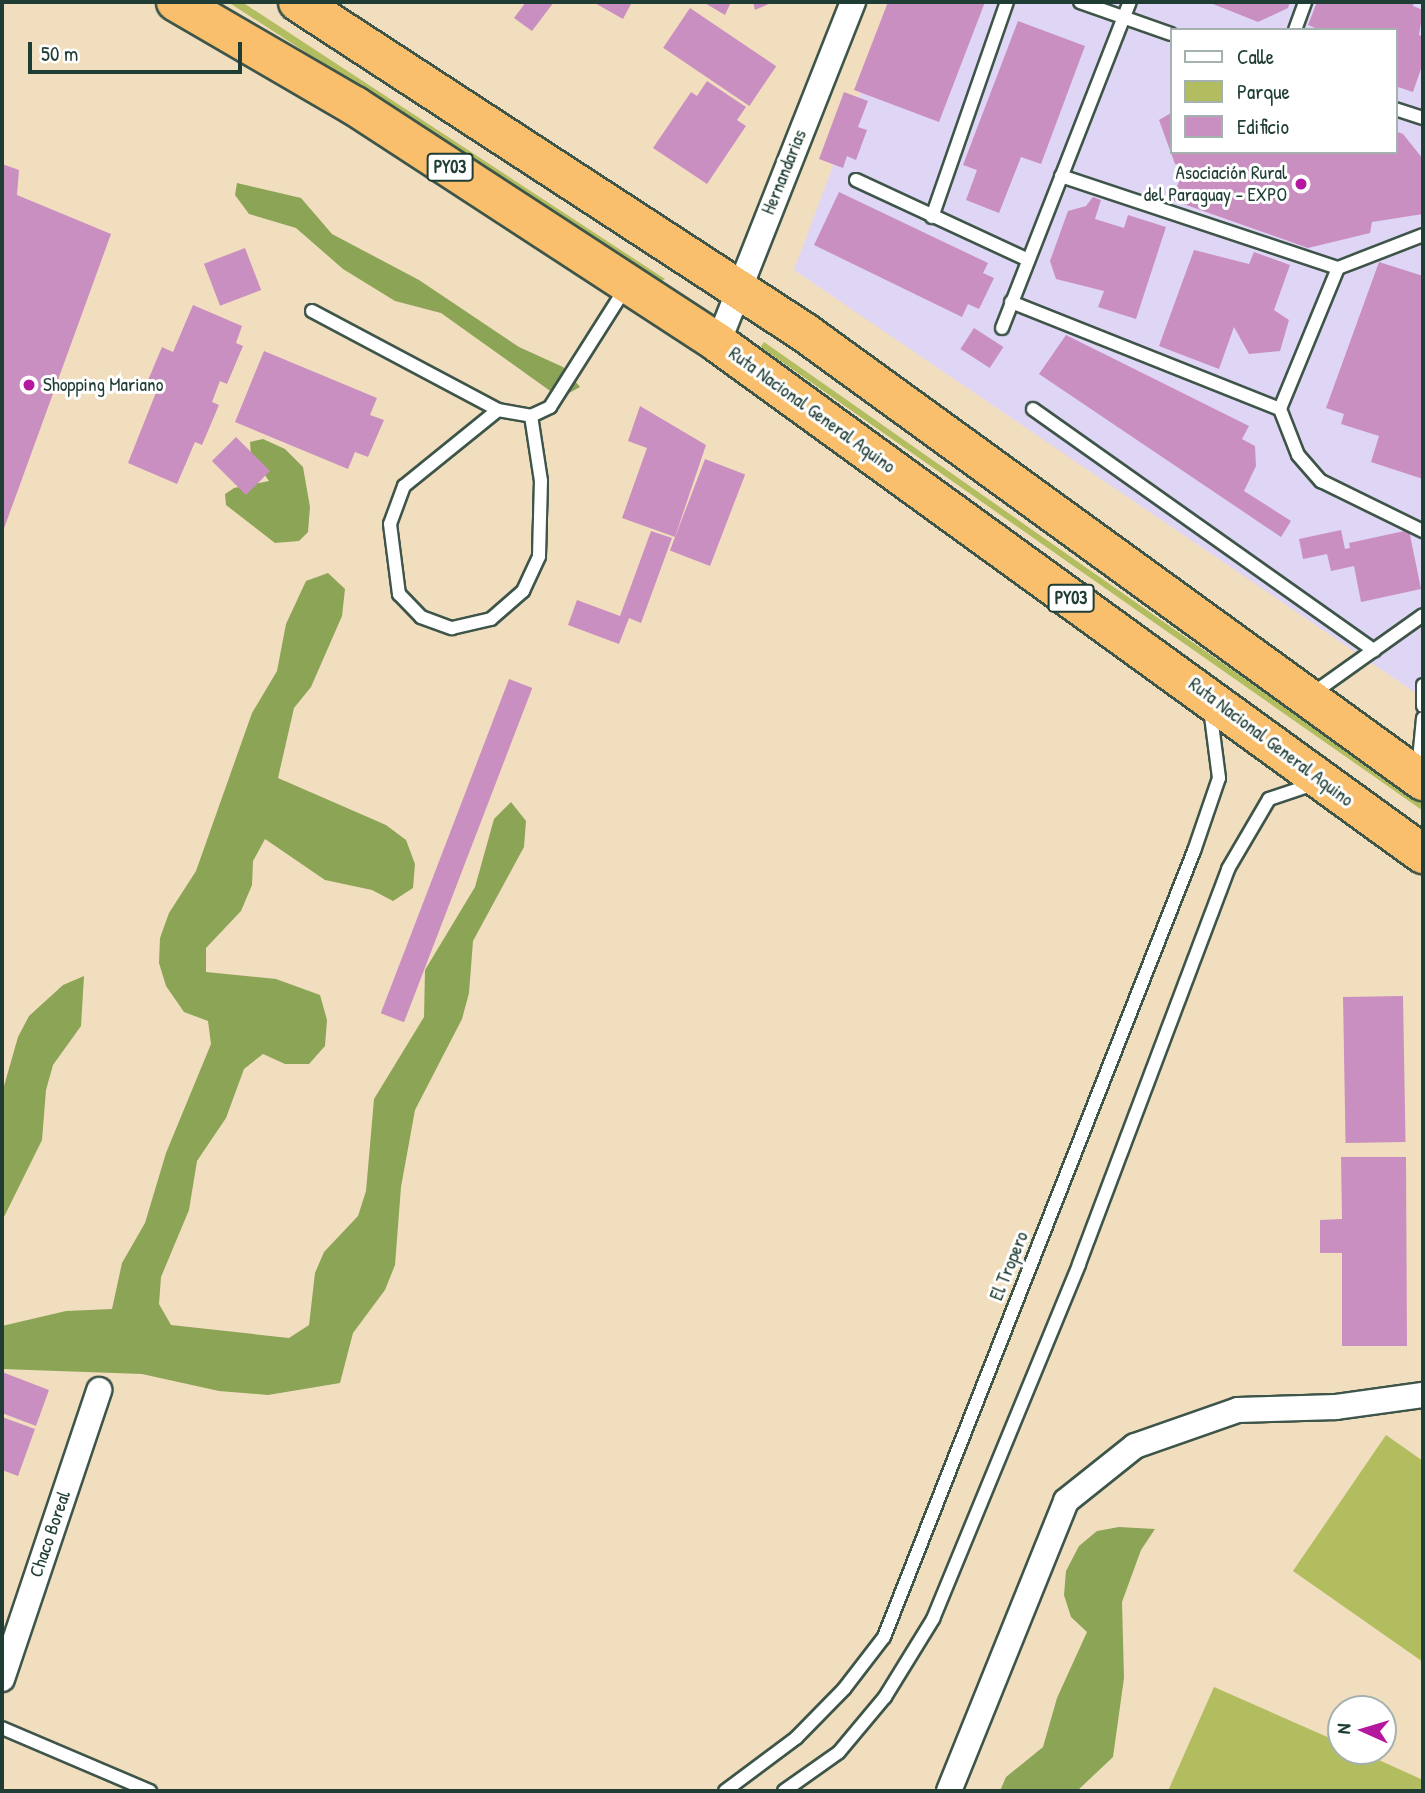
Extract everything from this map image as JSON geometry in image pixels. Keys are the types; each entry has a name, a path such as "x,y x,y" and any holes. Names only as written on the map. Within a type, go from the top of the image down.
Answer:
{"highway":[{"name":"Ruta Nacional General Aquino","path":"176,2 355,106 718,343 1209,695 1423,854"},
{"path":"298,2 738,288 1420,779"}],"street":[{"name":"Hernandarias","path":"718,343 853,2"},
{"name":"Chaco Boreal","path":"2,1679 99,1390"},
{"path":"949,1791 1066,1501 1135,1446 1238,1410 1336,1407 1423,1395"}],"lane":[{"path":"932,217 1007,2"},
{"path":"1080,2 1170,34"},
{"path":"1002,328 1130,2"},
{"path":"1296,28 1305,2"},
{"path":"1397,110 1422,116"},
{"path":"1062,176 1338,268 1423,235"},
{"path":"856,180 1028,260"},
{"path":"1338,268 1280,410 1298,455 1321,481 1423,531"},
{"path":"312,311 498,410 531,416 550,407 629,283"},
{"path":"1012,302 1280,410"},
{"path":"498,410 404,486 390,524 399,594 421,617 452,628 491,619 523,591 540,556 541,481 531,416"},
{"path":"1033,410 1374,650"},
{"path":"1308,698 1423,615"},
{"path":"1423,685 1423,706"},
{"name":"El Tropero","path":"725,1791 796,1738 844,1689 884,1637 1219,778 1209,695"},
{"path":"1420,779 1423,718"},
{"path":"784,1791 839,1752 885,1697 933,1619 1079,1264 1228,869 1269,799 1326,780"},
{"path":"2,1728 150,1791"}],"shaded area":[{"name":"Asociación Rural del Paraguay - EXPO","path":"894,2 1423,2 1423,698 794,270"}],"green space":[{"path":"228,2 242,2 665,279 660,282"},
{"path":"237,183 301,198 332,234 419,280 519,347 563,367 580,387 560,398 441,313 395,301 343,269 296,228 249,214 235,195"},
{"path":"764,342 1423,803 1423,811 761,347"},
{"path":"263,439 285,449 303,467 310,507 308,532 299,541 275,543 226,505 225,494 234,488 269,481 251,455 250,442"},
{"path":"328,573 345,589 342,616 311,687 294,708 278,778 386,825 406,840 415,864 413,888 393,901 372,890 325,880 265,839 253,861 252,885 241,911 206,948 206,972 276,979 320,995 327,1020 325,1046 309,1064 285,1064 263,1054 244,1069 226,1118 197,1161 189,1210 161,1277 159,1304 171,1325 289,1338 309,1325 315,1273 324,1252 358,1216 366,1191 374,1099 424,1017 425,970 475,887 494,819 511,802 526,821 524,847 473,941 469,993 462,1019 415,1110 401,1187 395,1265 385,1290 353,1333 340,1383 268,1395 219,1391 142,1374 2,1369 2,1326 66,1311 112,1309 122,1263 145,1223 166,1153 211,1044 208,1021 184,1012 166,986 159,963 160,938 169,913 196,871 252,713 277,671 286,624 306,581"},
{"path":"84,976 81,1026 53,1065 46,1090 42,1140 2,1221 2,1093 18,1037 29,1016 63,985"},
{"path":"1386,1435 1423,1461 1423,1662 1293,1571"},
{"path":"1119,1527 1155,1529 1141,1550 1122,1602 1124,1678 1113,1757 1077,1791 1000,1791 1006,1777 1043,1747 1057,1698 1087,1632 1071,1617 1064,1595 1066,1571 1079,1546 1097,1531"},
{"path":"1214,1687 1327,1737 1327,1765 1390,1765 1423,1780 1423,1791 1168,1791"}],"building":[{"path":"526,2 554,2 532,31 514,18"},
{"path":"593,2 632,2 623,19"},
{"path":"703,2 731,2 725,15"},
{"path":"753,2 773,2 755,10"},
{"path":"888,2 985,2 939,122 854,90"},
{"path":"1208,2 1290,2 1288,8 1258,22"},
{"path":"1317,2 1414,2 1413,6 1423,10 1419,35 1423,37 1423,63 1413,92 1397,87 1397,28 1315,28 1308,25"},
{"path":"690,8 776,66 749,106 663,48"},
{"path":"1018,21 1085,46 1041,164 1021,157 999,213 966,200 977,170 963,165"},
{"path":"707,81 746,107 737,120 746,126 707,184 653,148 691,92 697,96"},
{"path":"844,92 868,101 858,127 867,130 856,160 847,156 843,168 819,159"},
{"name":"Asociación Rural del Paraguay - EXPO","path":"1170,114 1170,150 1159,120"},
{"name":"Asociación Rural del Paraguay - EXPO","path":"1397,132 1403,134 1423,159 1423,214 1372,222 1370,233 1308,248 1172,200 1184,168 1175,164 1171,154 1397,154"},
{"name":"Shopping Mariano","path":"2,164 19,170 17,195 111,234 2,534"},
{"path":"839,192 988,263 983,273 994,278 979,309 968,304 962,317 814,245"},
{"name":"Asociación Rural del Paraguay - EXPO","path":"1093,197 1101,200 1095,219 1124,228 1128,215 1166,227 1136,319 1098,307 1104,291 1056,279 1050,261 1068,211 1086,206"},
{"path":"245,248 261,290 220,306 204,264"},
{"name":"Asociación Rural del Paraguay - EXPO","path":"1194,250 1249,264 1254,252 1290,265 1274,310 1289,320 1280,351 1249,354 1234,327 1219,369 1159,346"},
{"path":"1379,262 1423,276 1423,479 1371,462 1379,436 1341,424 1344,414 1326,408"},
{"path":"193,305 242,326 236,343 243,346 227,384 220,381 212,402 219,405 202,445 195,442 177,484 128,463 157,390 146,385 162,347 173,352"},
{"path":"974,328 1003,347 990,368 960,349"},
{"path":"1066,335 1249,426 1242,439 1255,446 1256,466 1244,491 1291,521 1281,537 1039,374"},
{"path":"264,351 377,398 370,415 384,420 368,457 355,452 348,469 235,422"},
{"path":"640,406 706,445 675,537 622,518 647,448 628,441"},
{"path":"236,437 270,471 246,495 212,461"},
{"path":"705,459 745,474 710,566 670,550"},
{"path":"1341,530 1345,549 1350,548 1349,543 1409,530 1421,589 1361,602 1354,566 1331,571 1327,554 1303,559 1299,539"},
{"path":"651,531 672,538 641,623 629,618 619,644 568,625 577,600 620,616"},
{"path":"509,679 532,688 404,1022 381,1013"},
{"path":"1403,996 1406,1142 1346,1143 1343,997"},
{"path":"1341,1157 1406,1157 1407,1346 1342,1346 1342,1253 1320,1253 1320,1220 1342,1219"},
{"path":"2,1372 49,1390 36,1426 2,1413"},
{"path":"2,1417 35,1429 18,1476 2,1470"}],"place":[{"name":"Asociación Rural del Paraguay - EXPO","path":"1301,184"},
{"name":"Shopping Mariano","path":"29,385"}]}
